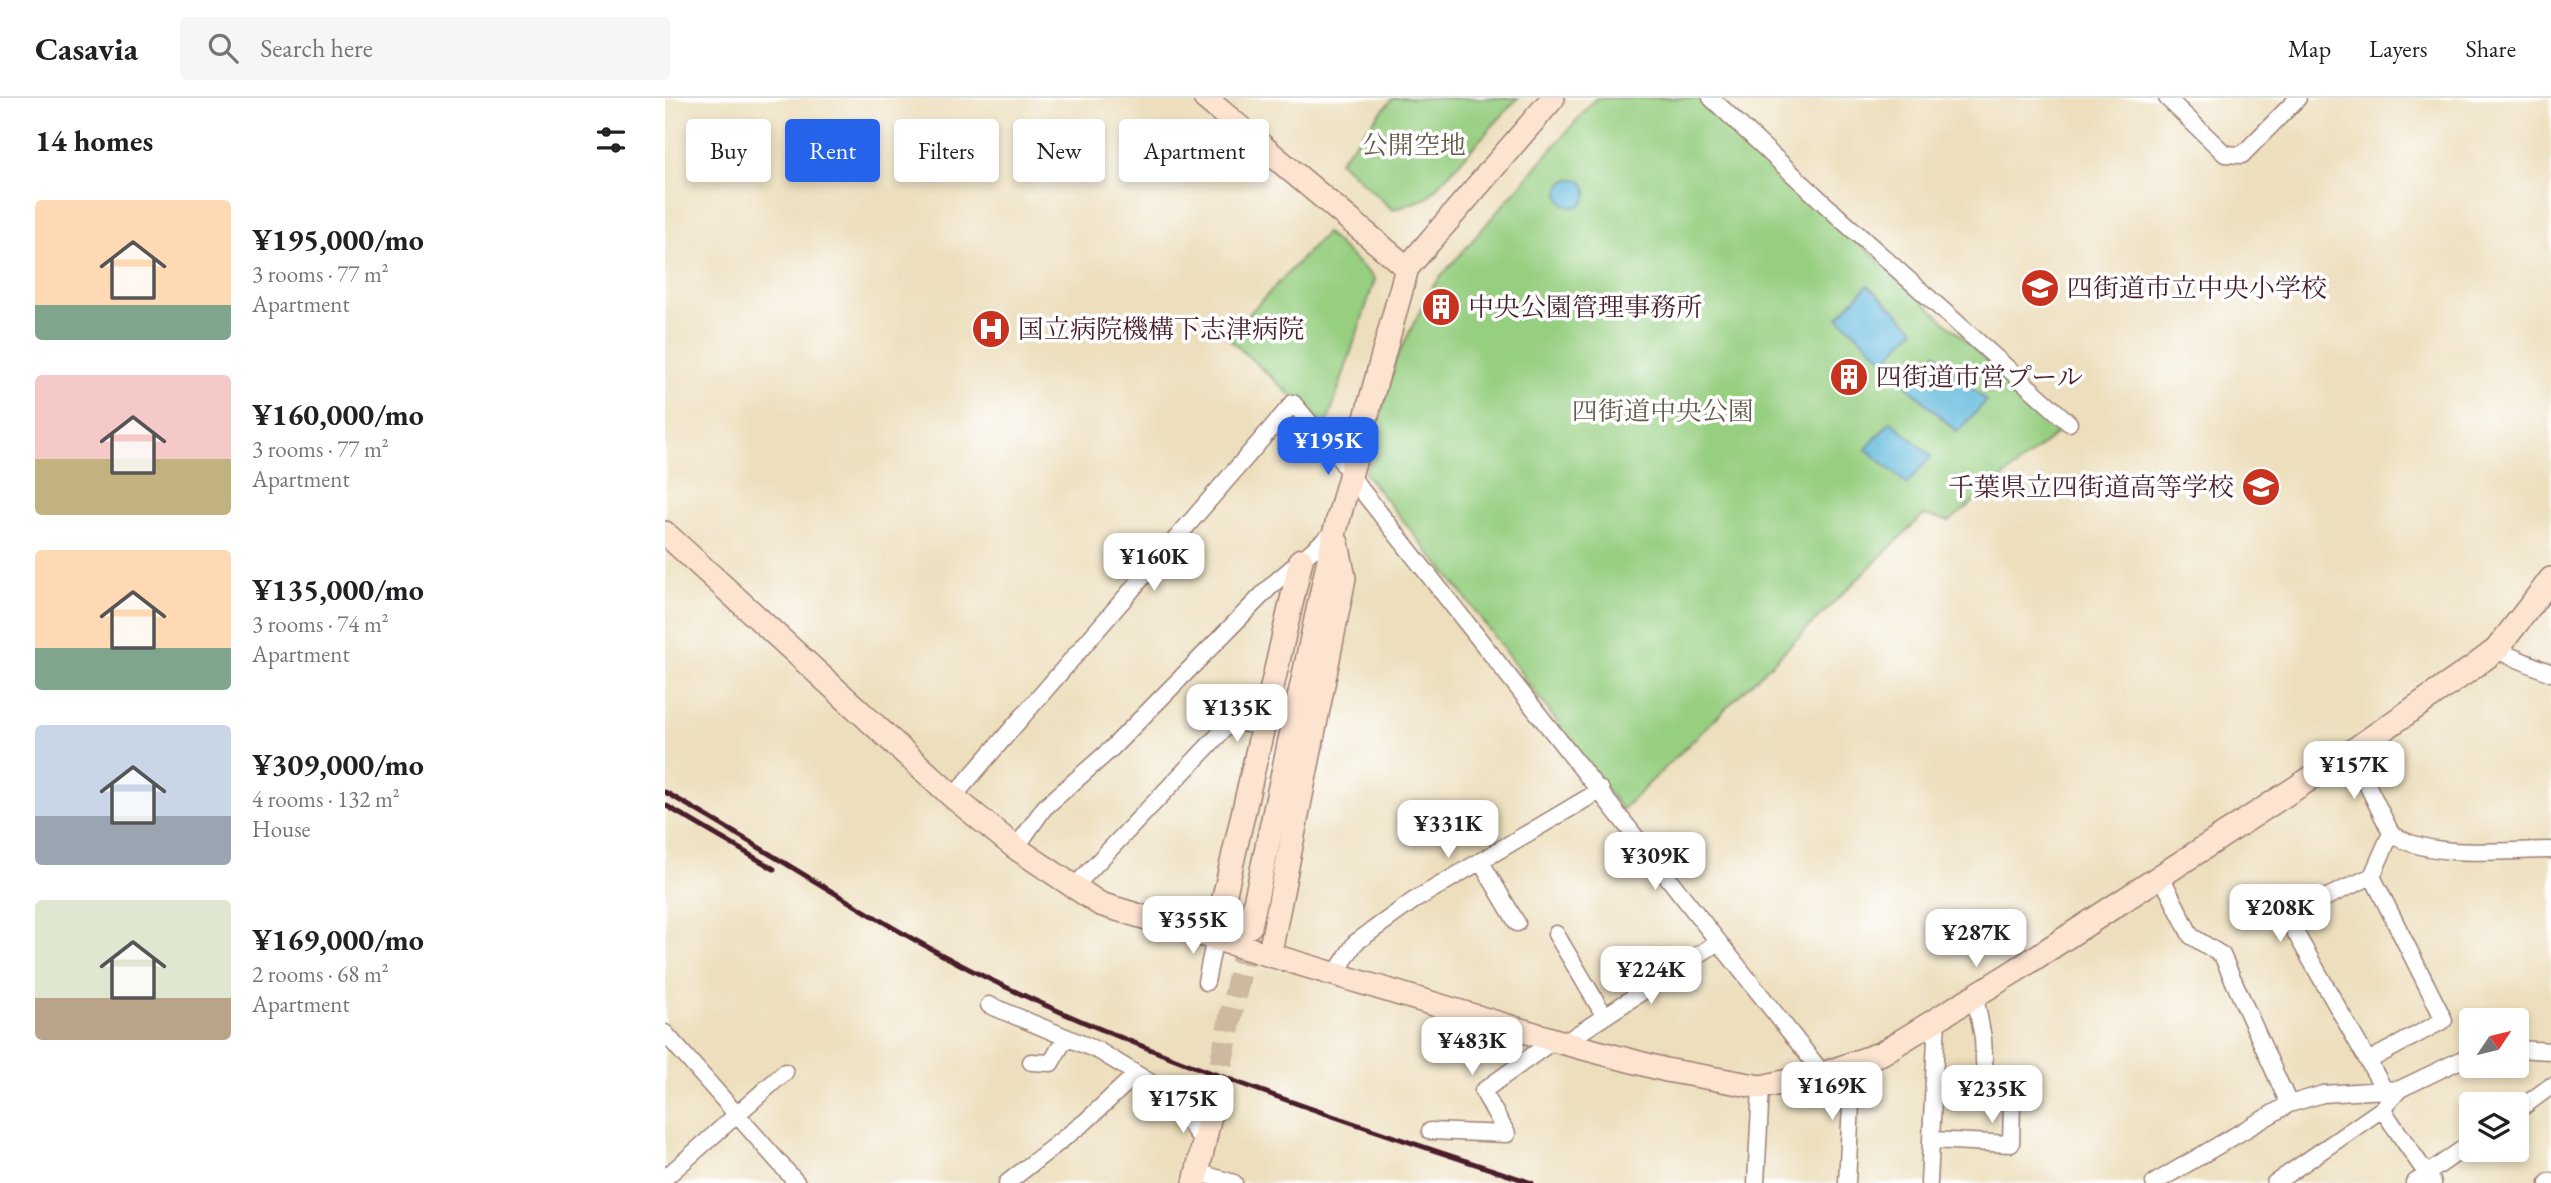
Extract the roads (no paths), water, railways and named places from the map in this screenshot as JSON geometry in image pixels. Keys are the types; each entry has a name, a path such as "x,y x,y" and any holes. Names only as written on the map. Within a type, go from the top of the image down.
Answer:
{"street":[{"path":"1205,98 1407,268"},
{"path":"1250,926 1335,531 1407,268 1553,98"},
{"path":"1711,98 2069,423"},
{"path":"2167,98 2225,154 2242,155 2298,98"},
{"path":"953,797 1293,402 1823,1074"},
{"path":"1016,848 1044,808 1111,749 1273,584 1335,531"},
{"path":"1270,952 1344,578 1335,531"},
{"path":"665,533 953,797 1016,848 1100,904 1270,952 1559,1041 1667,1070 1761,1087 1823,1074 1882,1053 1975,996 2351,752 2496,650 2551,579"},
{"path":"1206,982 1301,560"},
{"path":"2496,650 2551,673"},
{"path":"1073,888 1231,722 1264,726"},
{"path":"2351,752 2391,833 2402,842 2445,849 2551,849"},
{"path":"1336,973 1355,943 1413,901 1601,790"},
{"path":"2391,833 2372,876 2286,916 2368,1061 2392,1090"},
{"path":"1481,862 1517,923"},
{"path":"2161,876 2191,936 2222,955 2289,1104"},
{"path":"2368,1061 2444,1020 2372,876"},
{"path":"1556,934 1604,1014"},
{"path":"1430,1131 1507,1134 1483,1091 1719,942"},
{"path":"1931,1140 2011,1144 2013,1102 1986,1099 1983,1038 1975,996"},
{"path":"989,1005 1099,1051 1166,1092 1204,1143"},
{"path":"1929,1183 1937,1019"},
{"path":"665,1033 797,1183"},
{"path":"1031,1062 1051,1063 1066,1037"},
{"path":"2529,1050 2551,1051"},
{"path":"2154,1183 2289,1104 2323,1094 2392,1090 2459,1060"},
{"path":"1847,1183 1853,1064"},
{"path":"665,1178 785,1072"},
{"path":"1007,1183 1078,1128 1136,1074"},
{"path":"2529,1102 2551,1086"},
{"path":"1756,1183 1761,1087"},
{"path":"2274,1183 2382,1109 2392,1090"},
{"path":"1214,1097 1196,1177 1234,1183"},
{"path":"2382,1109 2425,1180 2459,1153"}],"water":[{"path":"1573,179 1583,183 1587,193 1583,203 1573,207 1563,203 1559,193 1563,183"},
{"path":"1868,285 1915,329 1885,360 1838,317"},
{"path":"1936,353 1986,401 1957,432 1906,385"},
{"path":"1891,421 1931,456 1907,484 1866,449"}],"tunnel":[{"path":"1214,1097 1249,929"}],"railway":[{"path":"665,792 922,944 1073,1018 1203,1070 1532,1183"},
{"path":"665,805 774,869"}],"place":[{"name":"四街道市立中央小学校","path":"2040,288"},
{"name":"中央公園管理事務所","path":"1441,307"},
{"name":"国立病院機構下志津病院","path":"991,329"},
{"name":"四街道市営プール","path":"1849,377"},
{"name":"千葉県立四街道高等学校","path":"2261,487"}],"park label":[{"name":"公開空地","path":"1414,145"},
{"name":"四街道中央公園","path":"1663,411"}]}
